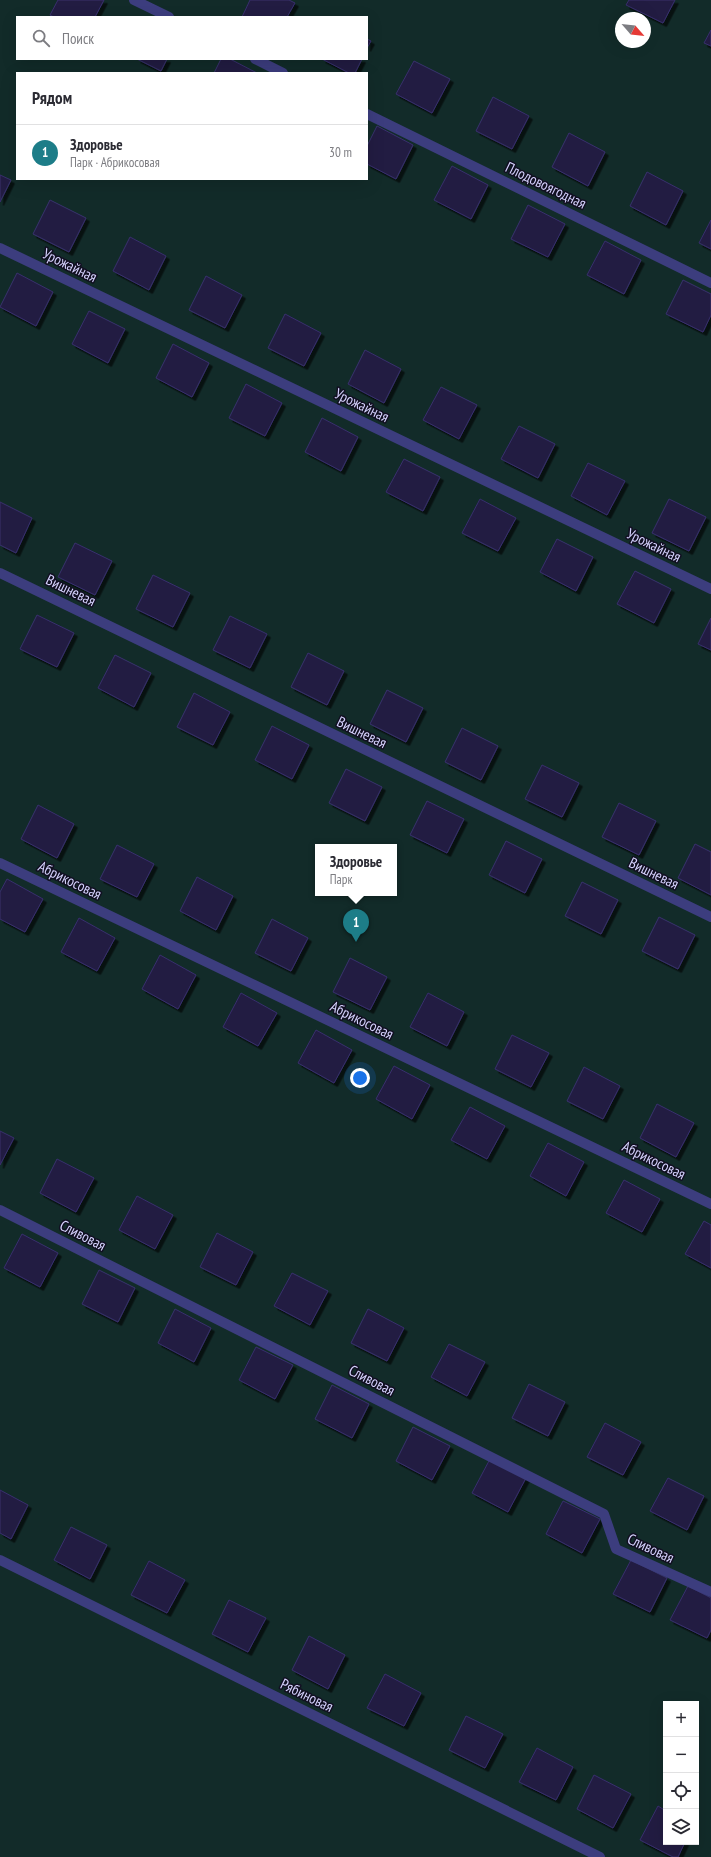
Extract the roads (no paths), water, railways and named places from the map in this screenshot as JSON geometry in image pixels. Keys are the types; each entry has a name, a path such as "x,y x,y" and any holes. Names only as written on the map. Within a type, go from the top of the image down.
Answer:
{"street":[{"path":"134,0 167,16"},
{"path":"257,60 281,72"},
{"name":"Плодовоягодная","path":"368,114 711,283"},
{"name":"Урожайная","path":"0,248 711,589"},
{"name":"Вишневая","path":"0,573 711,918"},
{"name":"Абрикосовая","path":"0,863 711,1204"},
{"name":"Сливовая","path":"0,1210 604,1514 616,1549 711,1592"},
{"name":"Рябиновая","path":"0,1560 600,1857"}],"place":[{"name":"Здоровье","path":"356,942"}]}
